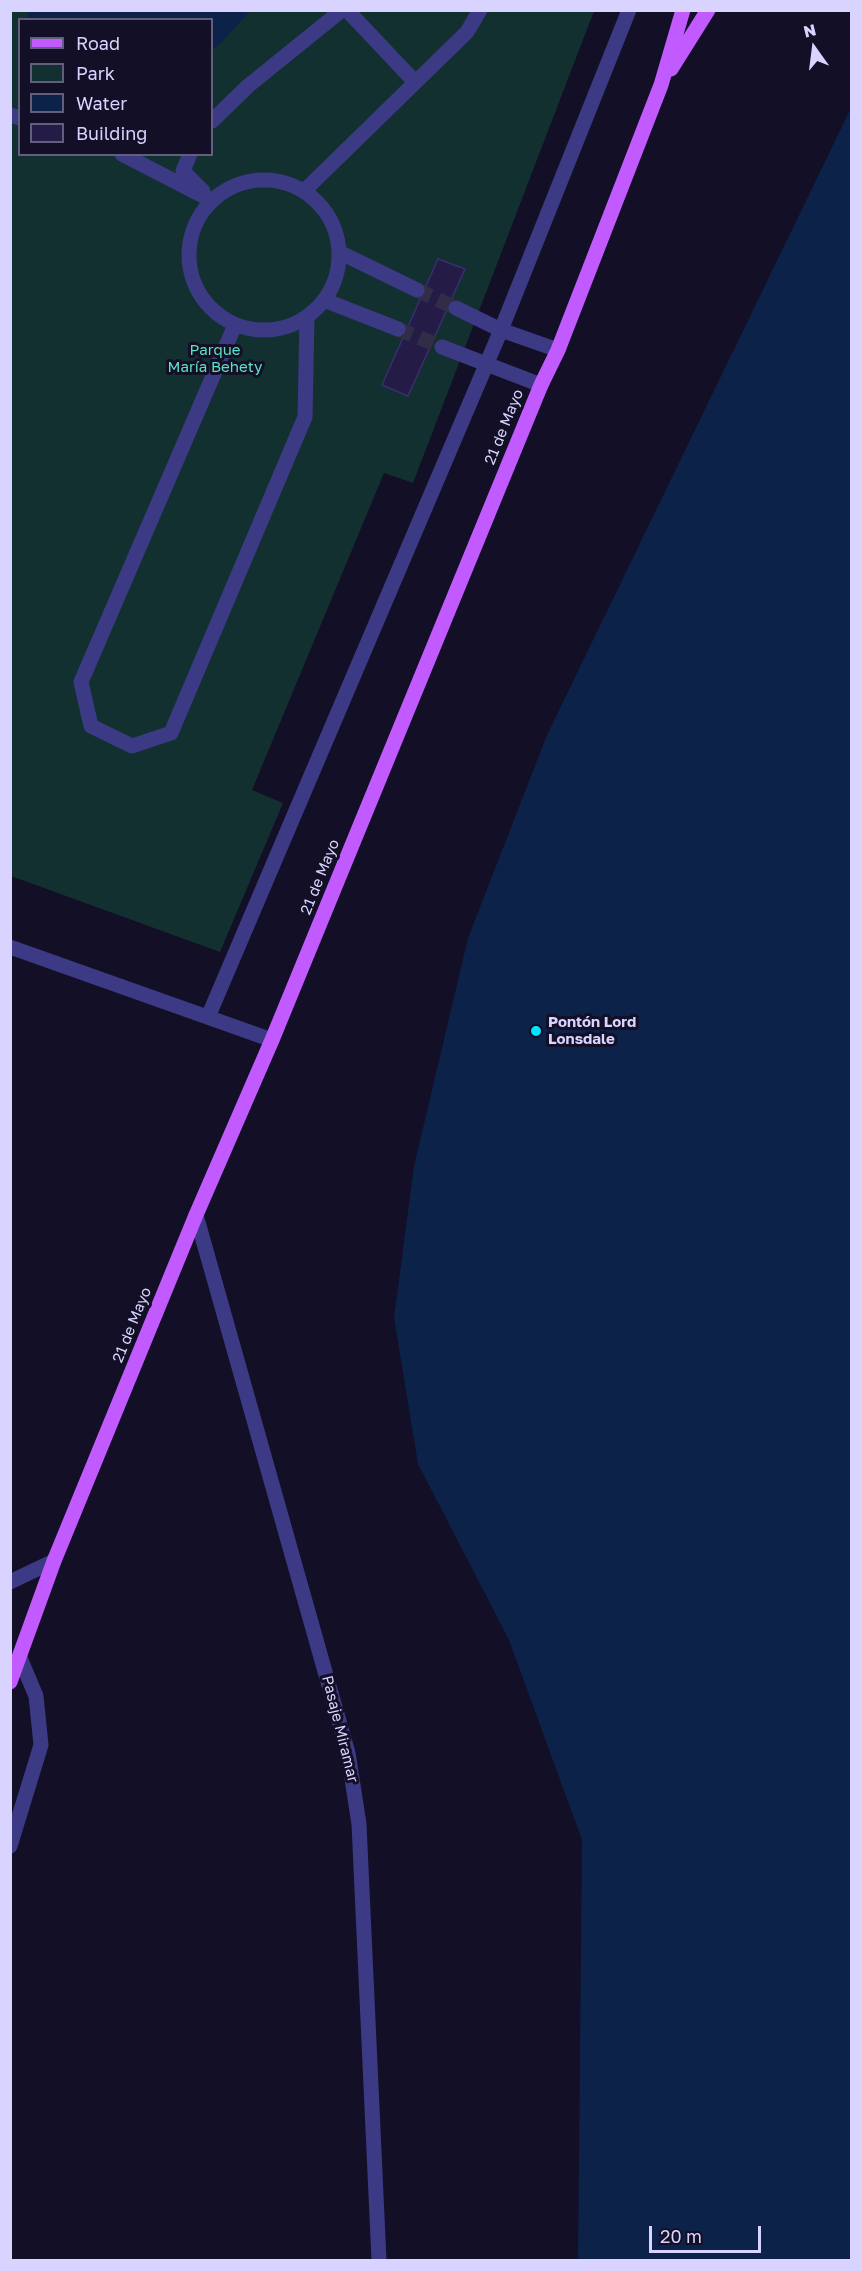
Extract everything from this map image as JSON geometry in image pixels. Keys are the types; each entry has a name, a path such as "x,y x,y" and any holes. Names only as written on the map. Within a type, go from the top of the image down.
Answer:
{"main road":[{"name":"21 de Mayo","path":"10,1682 54,1561 196,1215 272,1040 541,385 558,350 661,84 683,10"},
{"name":"21 de Mayo","path":"661,84 708,10"}],"street":[{"path":"213,120 248,86 342,10"},
{"path":"347,10 414,81"},
{"path":"304,190 467,32 480,10"},
{"path":"208,1017 487,364 629,10"},
{"path":"126,156 212,200"},
{"path":"189,156 183,171 212,200"},
{"path":"256,179 281,181 304,190 322,207 335,228 339,252 336,277 324,300 307,317 284,327 259,330 235,325 213,311 208,305 198,292 189,268 188,243 196,220 212,200 232,186 256,179"},
{"path":"339,252 417,290"},
{"path":"324,300 398,329"},
{"path":"456,308 501,330 558,350"},
{"path":"235,325 81,682 91,726 132,746 171,733 304,417 307,317"},
{"path":"442,347 541,385"},
{"path":"10,947 272,1040"},
{"name":"Pasaje Miramar","path":"196,1215 348,1753 354,1784 359,1824 379,2260"},
{"path":"10,1582 54,1561"},
{"path":"10,1846 41,1745 36,1696 20,1658"}],"green space":[{"name":"Parque María Behety","path":"10,11 594,11 413,483 384,473 252,790 283,803 220,952 11,876"}],"water":[{"path":"26,10 250,11 220,44 213,48 213,18 30,18"},
{"path":"851,108 851,2260 578,2260 582,1840 509,1640 418,1464 394,1318 414,1166 468,938 547,735"}],"building":[{"path":"438,259 465,269 408,396 382,385"}],"tunnel":[{"path":"417,290 456,308"},
{"path":"398,329 442,347"}],"place":[{"name":"Pontón Lord Lonsdale","path":"536,1031"}]}
